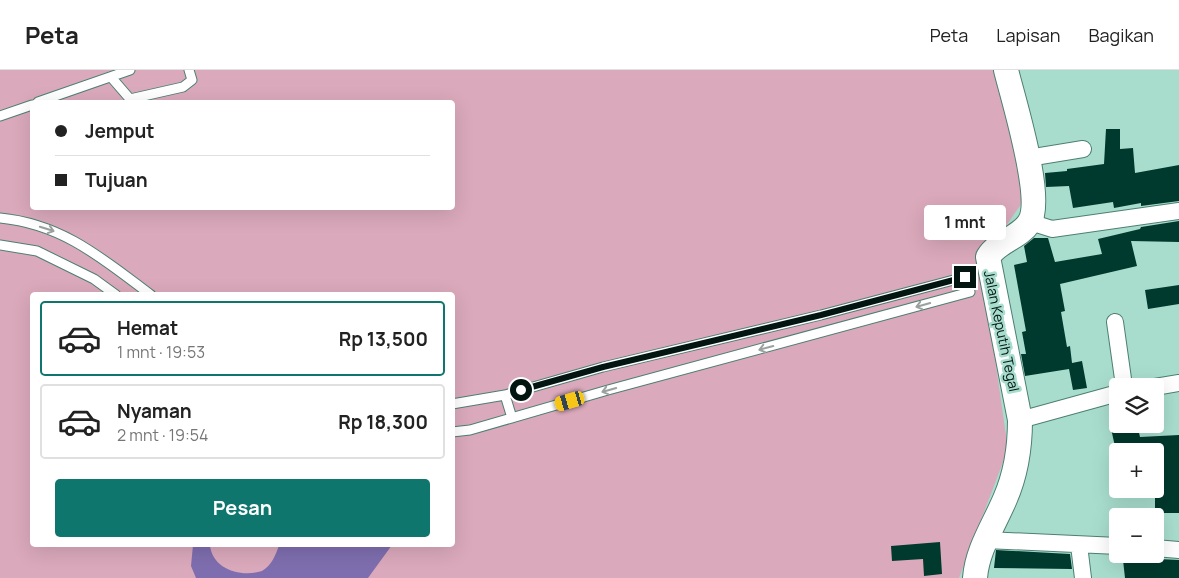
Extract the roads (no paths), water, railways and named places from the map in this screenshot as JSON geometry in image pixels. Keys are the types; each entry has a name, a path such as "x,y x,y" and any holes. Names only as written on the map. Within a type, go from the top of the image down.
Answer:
{"main road":[{"path":"1006,70 1028,158 1034,211 1030,222"},
{"name":"Jalan Keputih Tegal","path":"975,578 976,562 1012,480 1020,440 1020,420 988,262 991,252 1018,234 1030,222"}],"street":[{"path":"1028,158 1083,149"},
{"path":"1030,222 1052,229 1179,211"},
{"path":"1115,322 1123,378"},
{"path":"1020,420 1109,395"},
{"path":"986,540 1109,546"},
{"path":"1079,545 1083,578"},
{"path":"1164,549 1179,550"}],"lane":[{"path":"44,100 130,70"},
{"path":"111,77 130,98 183,87 192,80 189,70"},
{"path":"0,116 30,106"},
{"path":"0,218 53,230 87,247 146,292"},
{"path":"0,245 37,251 94,279 112,292"},
{"path":"455,403 505,395 603,367 821,315 965,277 970,292 608,390 470,430 455,432"},
{"path":"821,315 829,331"},
{"path":"505,395 512,418"}]}
